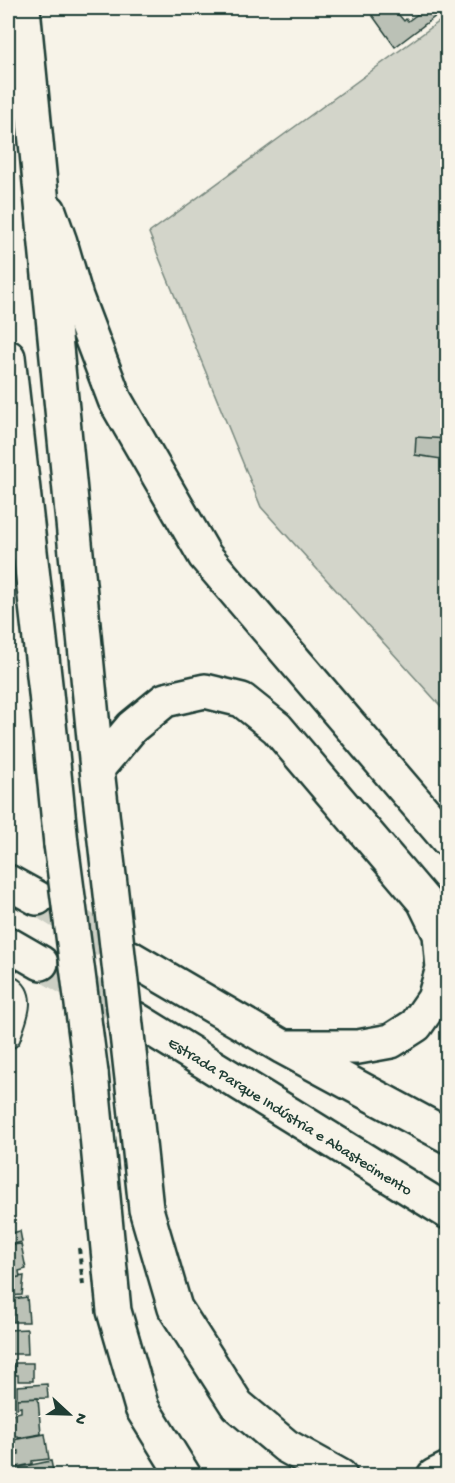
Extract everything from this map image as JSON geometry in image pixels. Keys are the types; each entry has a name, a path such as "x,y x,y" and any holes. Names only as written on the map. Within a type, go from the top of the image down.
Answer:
{"main road":[{"path":"23,8 97,769 146,1209 175,1308 237,1405 286,1446 340,1476"},
{"path":"42,192 76,297 115,400 205,556 447,840"},
{"path":"8,357 61,844 91,1073 114,1311 141,1408 184,1476"},
{"path":"8,547 46,693"},
{"path":"97,769 132,727 165,700 205,692 242,700 277,728 424,901 440,934 443,968 434,999 416,1025 391,1041 358,1047 284,1047"},
{"path":"8,882 37,898"},
{"path":"8,944 41,963"},
{"path":"129,957 284,1047 447,1136"},
{"name":"Estrada Parque Indústria e Abastecimento","path":"134,1018 447,1212"},
{"path":"434,1476 447,1469"}],"street":[{"path":"8,988 17,998 17,1007 8,1036"}],"shaded area":[{"path":"447,16 447,713 261,507 149,233"}],"building":[{"path":"367,8 393,8 404,21 406,19 408,21 426,8 438,8 441,12 395,47"},
{"path":"416,437 448,439 448,460 415,455"},
{"path":"8,1212 11,1232 8,1232"},
{"path":"20,1231 22,1242 12,1245 21,1244 26,1269 19,1271 20,1277 8,1279 8,1234"},
{"path":"24,1276 22,1295 8,1296 8,1279"},
{"path":"27,1297 29,1322 13,1322 13,1299"},
{"path":"27,1329 28,1354 8,1354 8,1330"},
{"path":"15,1363 33,1363 33,1381 18,1381 18,1375 15,1375"},
{"path":"8,1364 15,1364 15,1373 11,1373 11,1377 8,1377"},
{"path":"47,1384 48,1398 17,1399 17,1386"},
{"path":"8,1385 12,1385 12,1404 8,1404"},
{"path":"38,1398 41,1434 18,1438 18,1436 13,1436 13,1430 9,1430 8,1415 21,1412 21,1407 17,1408 17,1399"},
{"path":"45,1434 49,1459 32,1461 32,1464 16,1467 14,1454 19,1454 19,1451 8,1453 8,1441"},
{"path":"51,1461 54,1476 12,1476 11,1469"}],"tunnel":[{"path":"37,898 129,957"},
{"path":"41,963 134,1018"}]}
